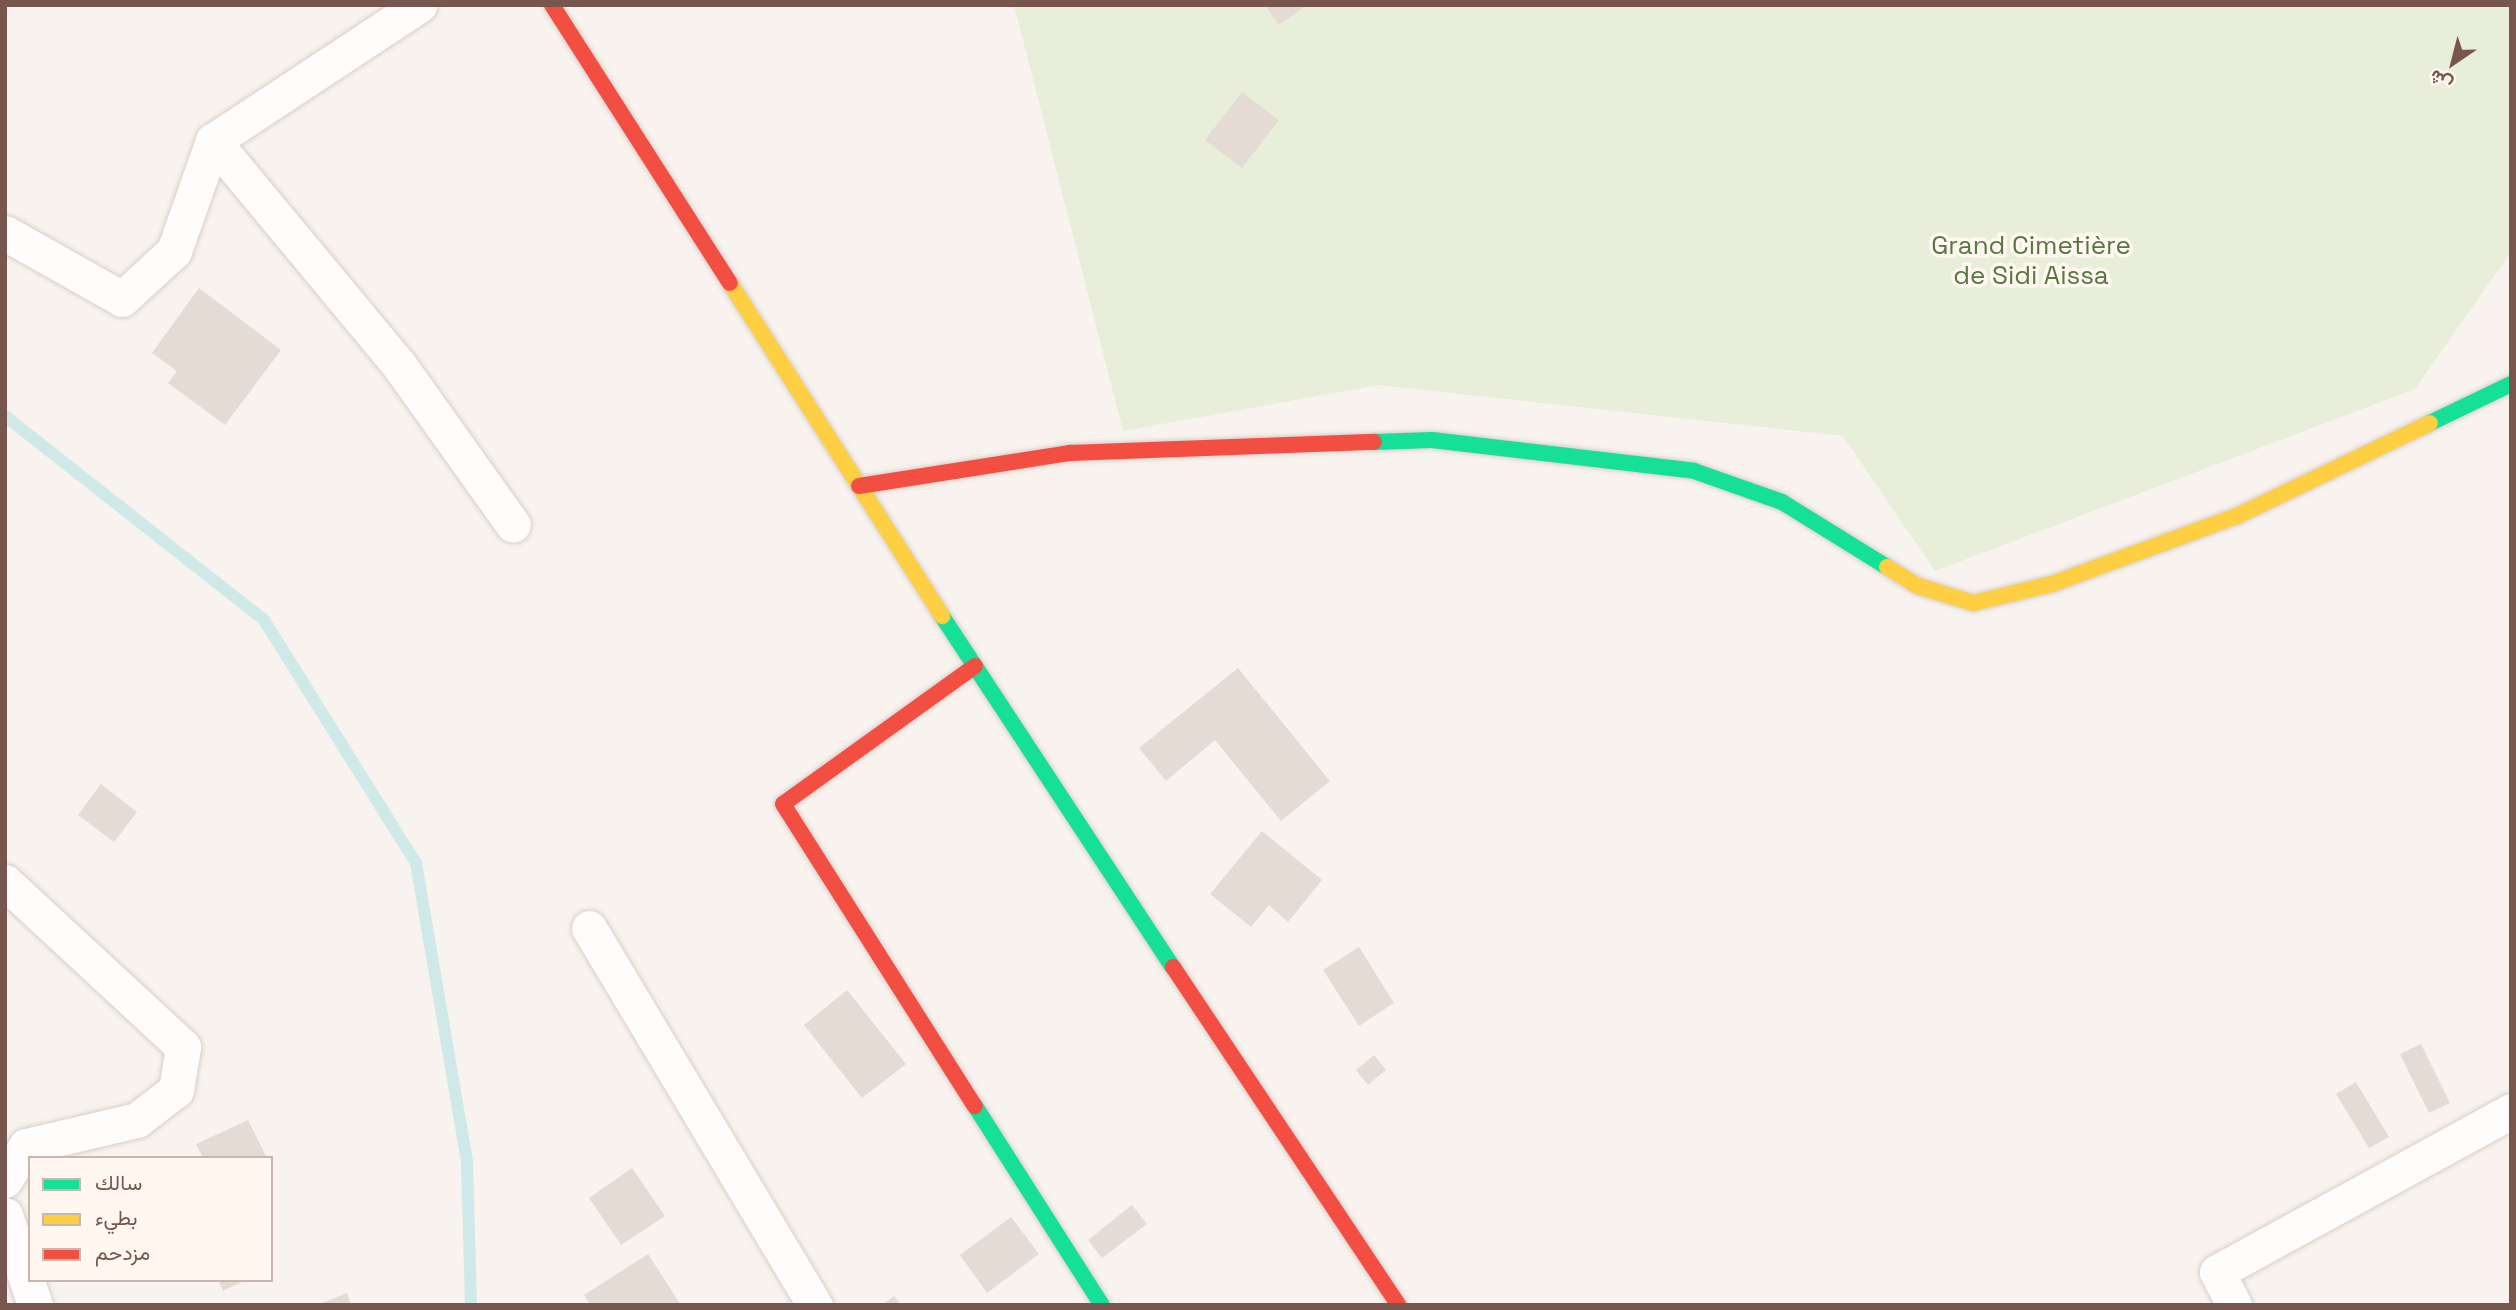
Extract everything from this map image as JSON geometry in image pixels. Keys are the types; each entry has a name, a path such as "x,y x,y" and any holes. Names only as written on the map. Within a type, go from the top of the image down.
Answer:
{"street":[{"path":"5,233 122,299 174,251 213,142 419,5"},
{"path":"552,5 975,666 1398,1305"},
{"path":"213,142 399,365 513,525"},
{"path":"859,486 1070,453 1432,440 1694,471 1782,502 1918,586 1973,603 2052,584 2237,516 2511,384"},
{"path":"975,666 783,804 1102,1305"},
{"path":"5,882 183,1047 176,1090 137,1120 26,1146 5,1180"},
{"path":"589,928 816,1305"},
{"path":"2234,1305 2217,1272 2511,1111"},
{"path":"5,1215 35,1305"}],"green space":[{"name":"Grand Cimetière de Sidi Aissa","path":"1014,5 2511,5 2511,252 2415,389 1935,571 1843,436 1379,385 1123,431"}],"building":[{"path":"1265,5 1307,5 1279,25"},
{"path":"1242,92 1279,120 1242,168 1205,140"},
{"path":"199,288 281,350 225,425 168,383 177,371 152,353"},
{"path":"1238,668 1330,781 1281,821 1215,740 1166,781 1139,748"},
{"path":"101,784 137,812 114,842 78,815"},
{"path":"1262,831 1322,880 1288,922 1269,905 1251,927 1210,894"},
{"path":"1359,947 1394,1003 1359,1026 1323,970"},
{"path":"847,990 906,1064 862,1098 804,1025"},
{"path":"2421,1044 2450,1103 2429,1113 2400,1054"},
{"path":"1374,1055 1386,1070 1368,1085 1356,1070"},
{"path":"2356,1082 2389,1137 2369,1148 2336,1094"},
{"path":"248,1120 266,1156 202,1156 196,1144"},
{"path":"632,1168 665,1216 621,1245 589,1198"},
{"path":"1132,1205 1147,1224 1102,1258 1088,1240"},
{"path":"1011,1217 1039,1254 987,1293 960,1255"},
{"path":"648,1254 681,1305 590,1305 584,1295"},
{"path":"219,1282 242,1282 223,1291"},
{"path":"347,1293 351,1305 317,1305"},
{"path":"894,1296 901,1305 882,1305"}],"waterway":[{"path":"5,416 264,620 416,863 467,1162 471,1305"}],"traffic: fast":[{"path":"2430,423 2511,384"},
{"path":"1374,442 1432,440 1694,471 1782,502 1887,567"},
{"path":"942,616 1173,967"},
{"path":"975,1106 1102,1305"}],"traffic: slow":[{"path":"730,283 942,616"},
{"path":"1887,567 1918,586 1973,603 2052,584 2237,516 2430,423"}],"traffic: jam":[{"path":"552,5 730,283"},
{"path":"859,486 1070,453 1374,442"},
{"path":"975,666 783,804 975,1106"},
{"path":"1173,967 1398,1305"}]}
